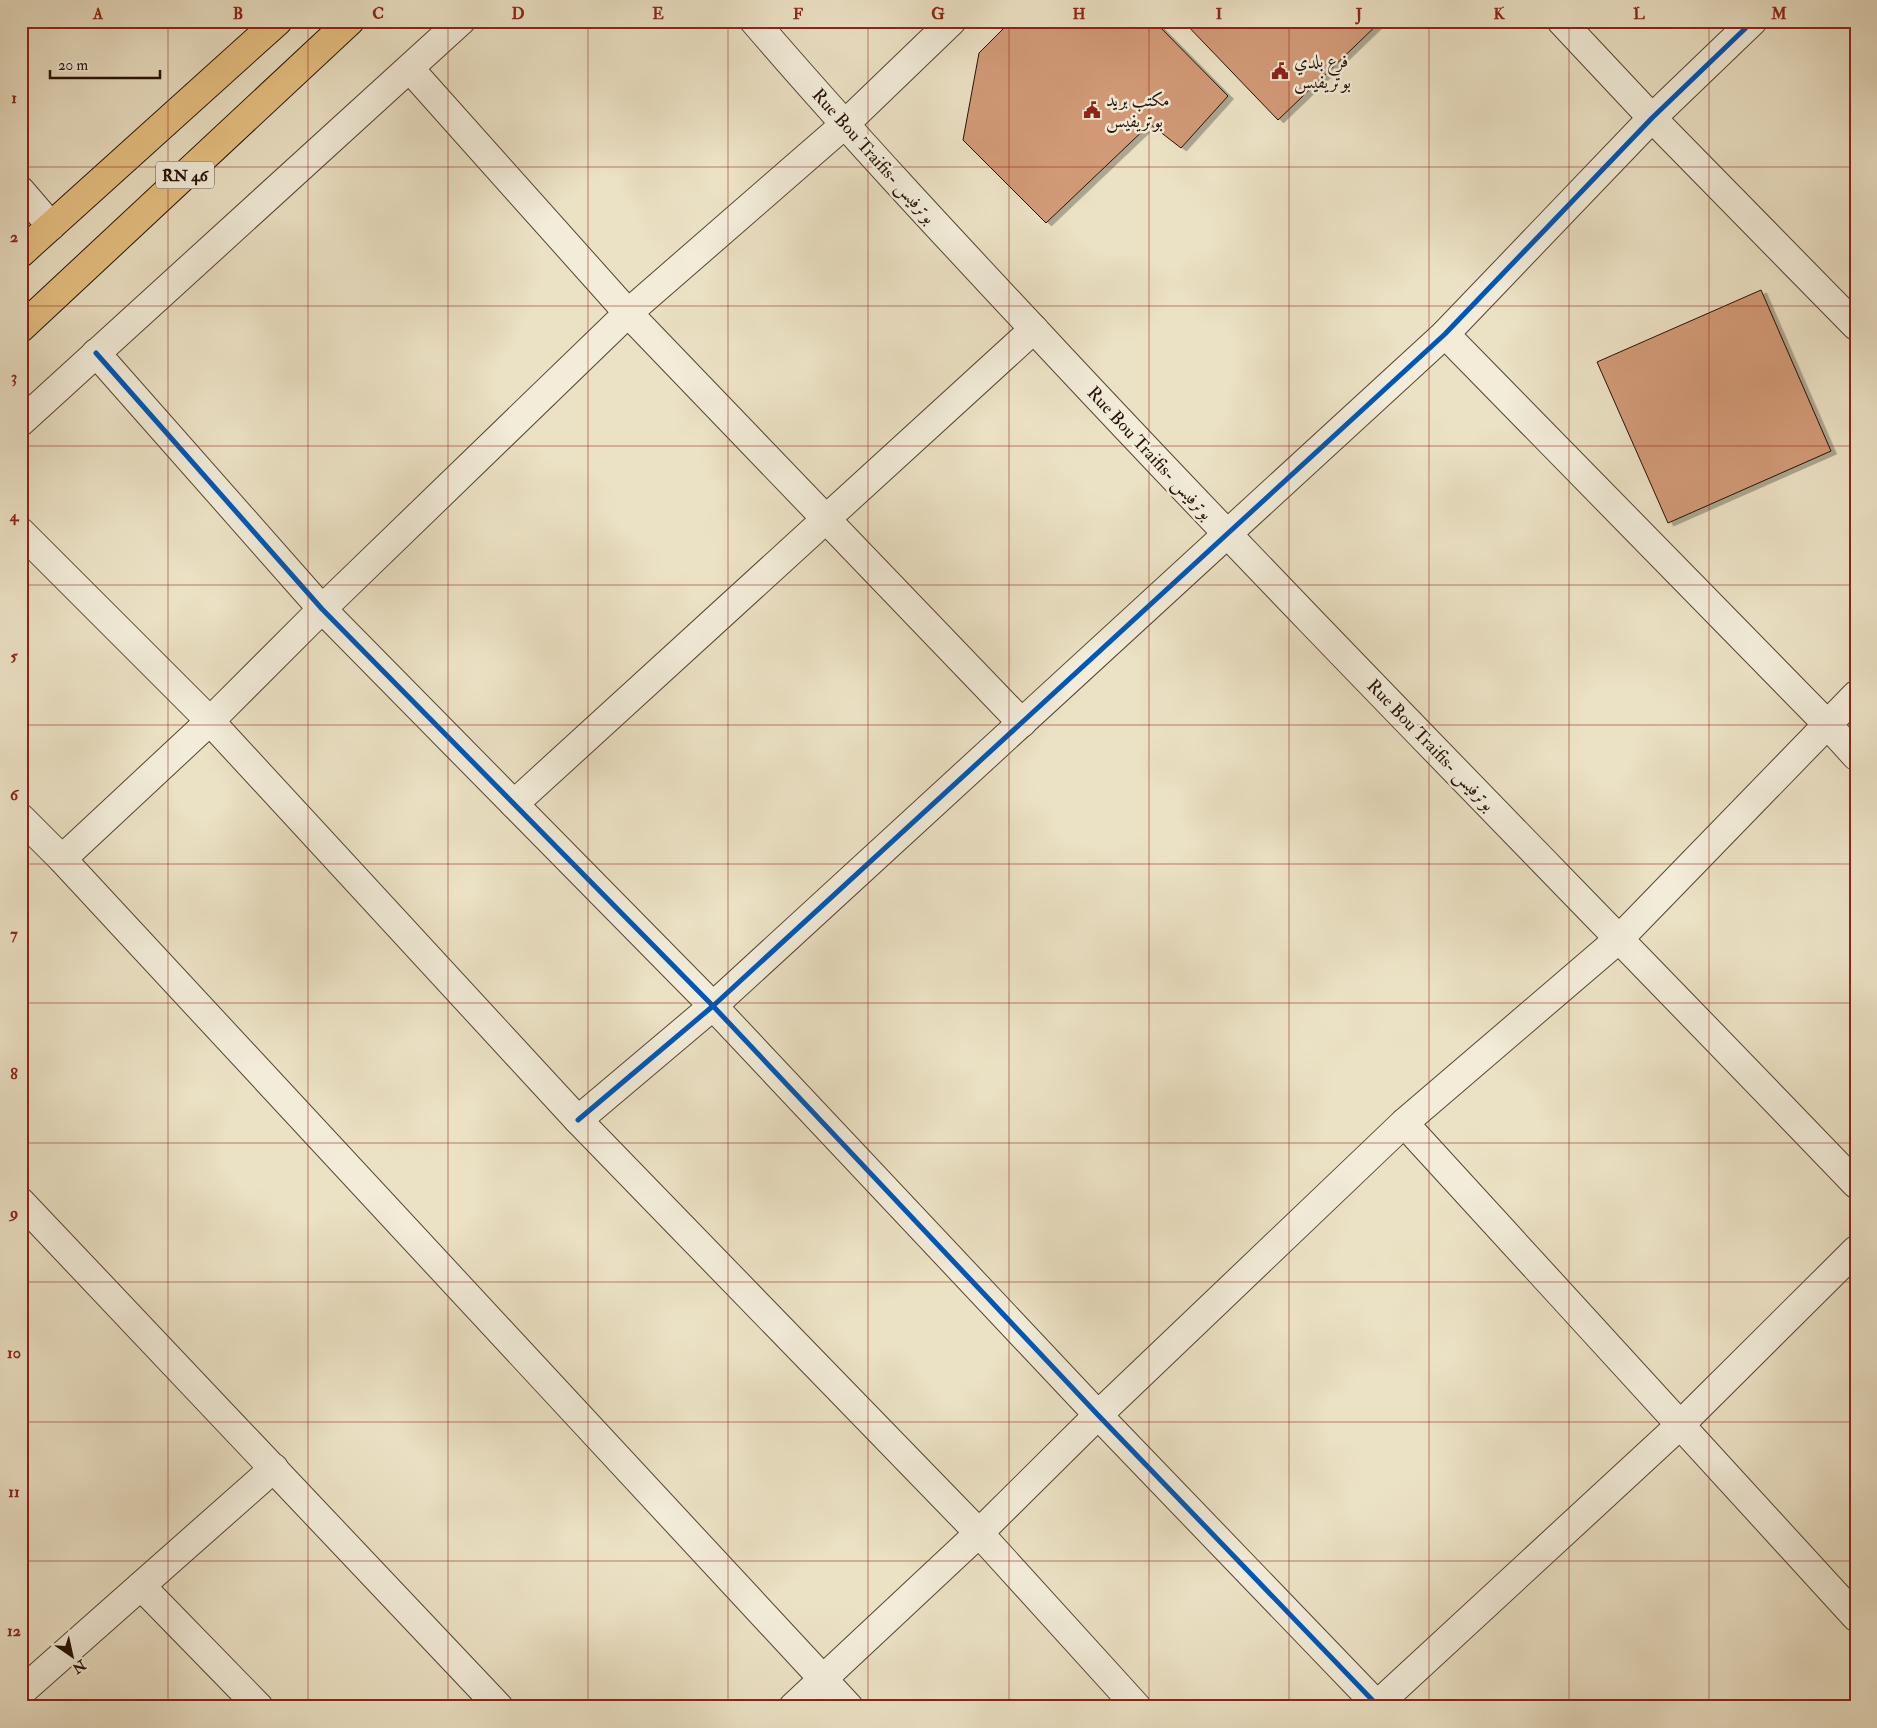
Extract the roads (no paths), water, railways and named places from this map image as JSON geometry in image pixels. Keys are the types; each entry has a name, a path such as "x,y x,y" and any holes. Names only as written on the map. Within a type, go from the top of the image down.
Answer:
{"highway":[{"name":"RN 46","path":"21,253 278,21"},
{"name":"RN 46","path":"21,328 350,21"}],"street":[{"path":"21,422 461,21"},
{"name":"Rue Bou Traifis- بوترفيس","path":"754,21 844,125 1226,535 1620,938 1856,1184"},
{"path":"62,859 210,721 322,608 628,313 844,125 952,21"},
{"path":"1561,21 1652,118 1856,326"},
{"path":"578,1120 713,1006 1445,334 1652,118 1753,21"},
{"path":"410,69 628,313 1022,723"},
{"path":"21,191 51,226"},
{"path":"514,804 1034,329"},
{"path":"1445,334 1827,724 1856,756"},
{"path":"96,353 322,608 713,1006 1098,1415 1378,1706 1679,1426 1856,1250"},
{"path":"21,532 210,721 578,1120 979,1533 1137,1707"},
{"path":"793,1707 979,1533 1098,1415 1404,1124 1620,938 1856,695"},
{"path":"21,818 62,859 849,1707"},
{"path":"1404,1124 1856,1617"},
{"path":"21,1202 499,1707"},
{"path":"21,1692 274,1468"},
{"path":"141,1586 259,1707"}],"place":[{"name":"فرع بلدي بوتريفيس","path":"1280,71"},
{"name":"مكتب بريد بوتريفيس","path":"1092,110"}]}
